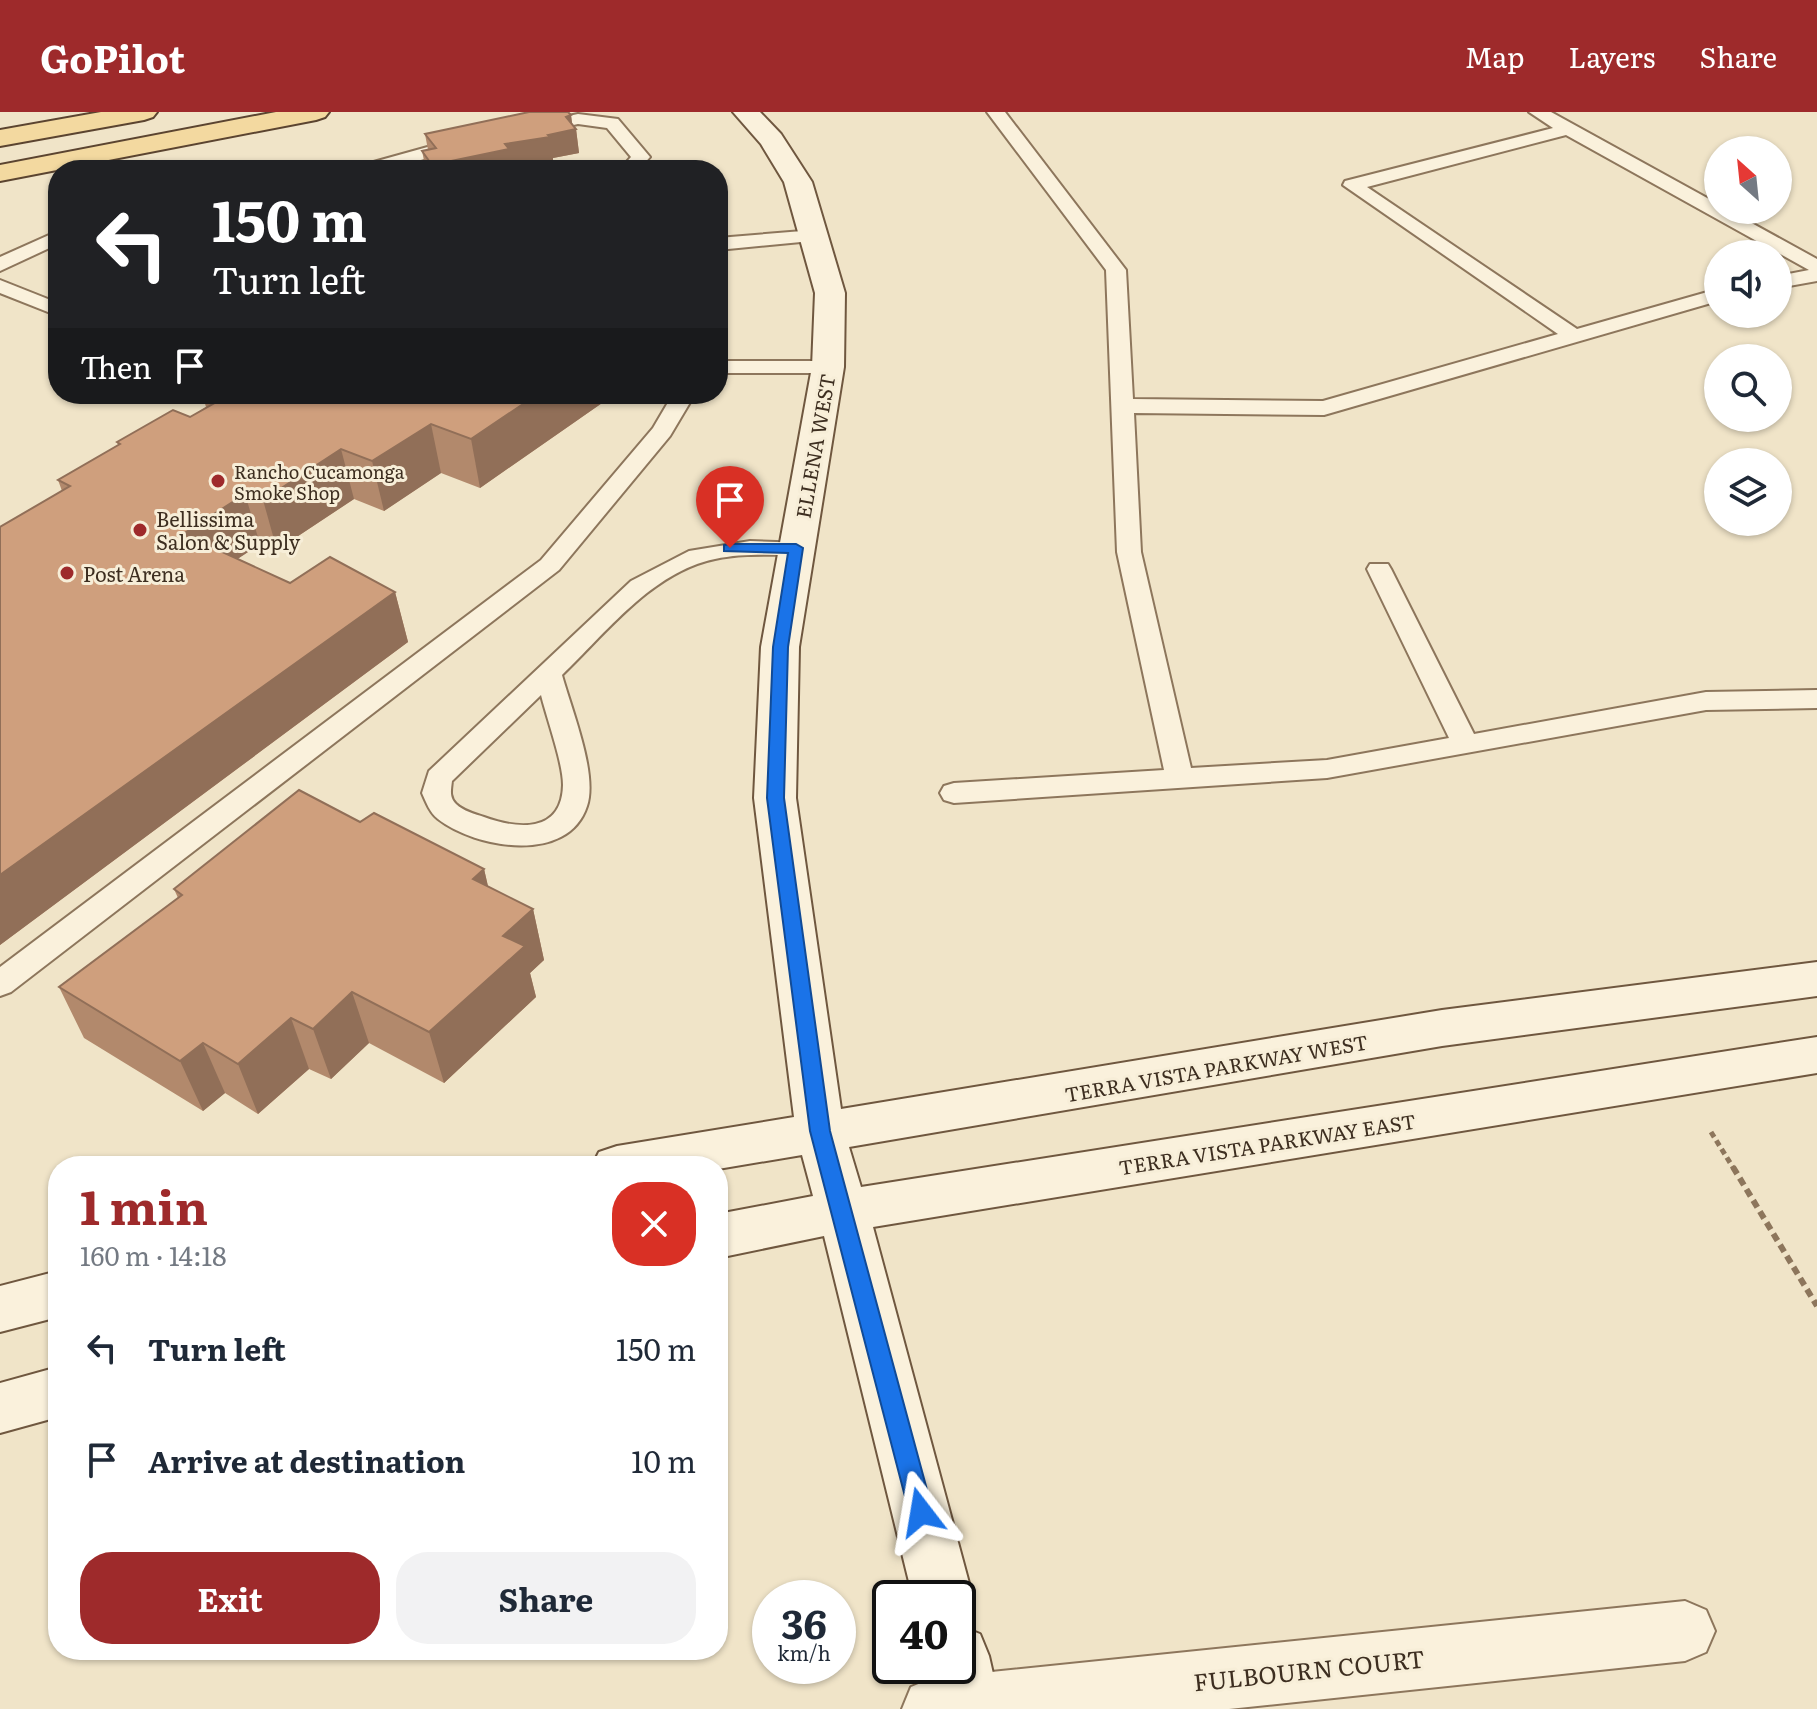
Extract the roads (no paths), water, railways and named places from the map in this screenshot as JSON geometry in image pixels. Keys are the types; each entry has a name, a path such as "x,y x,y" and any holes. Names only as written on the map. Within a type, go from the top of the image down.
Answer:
{"main road":[{"path":"0,138 144,112"},
{"path":"67,160 316,112"},
{"path":"0,173 48,164"}],"street":[{"name":"ELLENA WEST","path":"746,112 772,140 798,182 830,293 828,367 780,647 775,798 820,1131 938,1580"},
{"name":"TERRA VISTA PARKWAY WEST","path":"675,1156 1442,1028 1817,979"},
{"name":"TERRA VISTA PARKWAY EAST","path":"728,1234 843,1211 1817,1055"},
{"path":"0,1309 48,1297"},
{"path":"0,1408 48,1395"},
{"name":"FULBOURN COURT","path":"958,1694 1685,1631"}],"lane":[{"path":"996,112 1116,270 1129,552 1180,779"},
{"path":"1538,112 1817,267"},
{"path":"520,131 578,119 612,123 641,157 638,160"},
{"path":"1568,129 1352,185 1574,336"},
{"path":"405,160 476,140"},
{"path":"728,243 815,236"},
{"path":"0,265 48,242"},
{"path":"1792,279 1817,275"},
{"path":"0,286 48,306"},
{"path":"1122,406 1324,408 1704,299"},
{"path":"728,367 828,367"},
{"path":"0,984 550,565 662,431 678,404"},
{"path":"549,674 577,784 573,807 561,823 544,834 510,837 459,819 445,810 436,793 439,778 640,586 676,563 703,552 730,548 796,548"},
{"path":"1379,569 1466,744"},
{"path":"954,793 1327,769 1706,701 1817,699"}],"place":[{"name":"Rancho Cucamonga Smoke Shop","path":"218,481"},
{"name":"Bellissima Salon & Supply","path":"140,530"},
{"name":"Post Arena","path":"67,573"}]}
